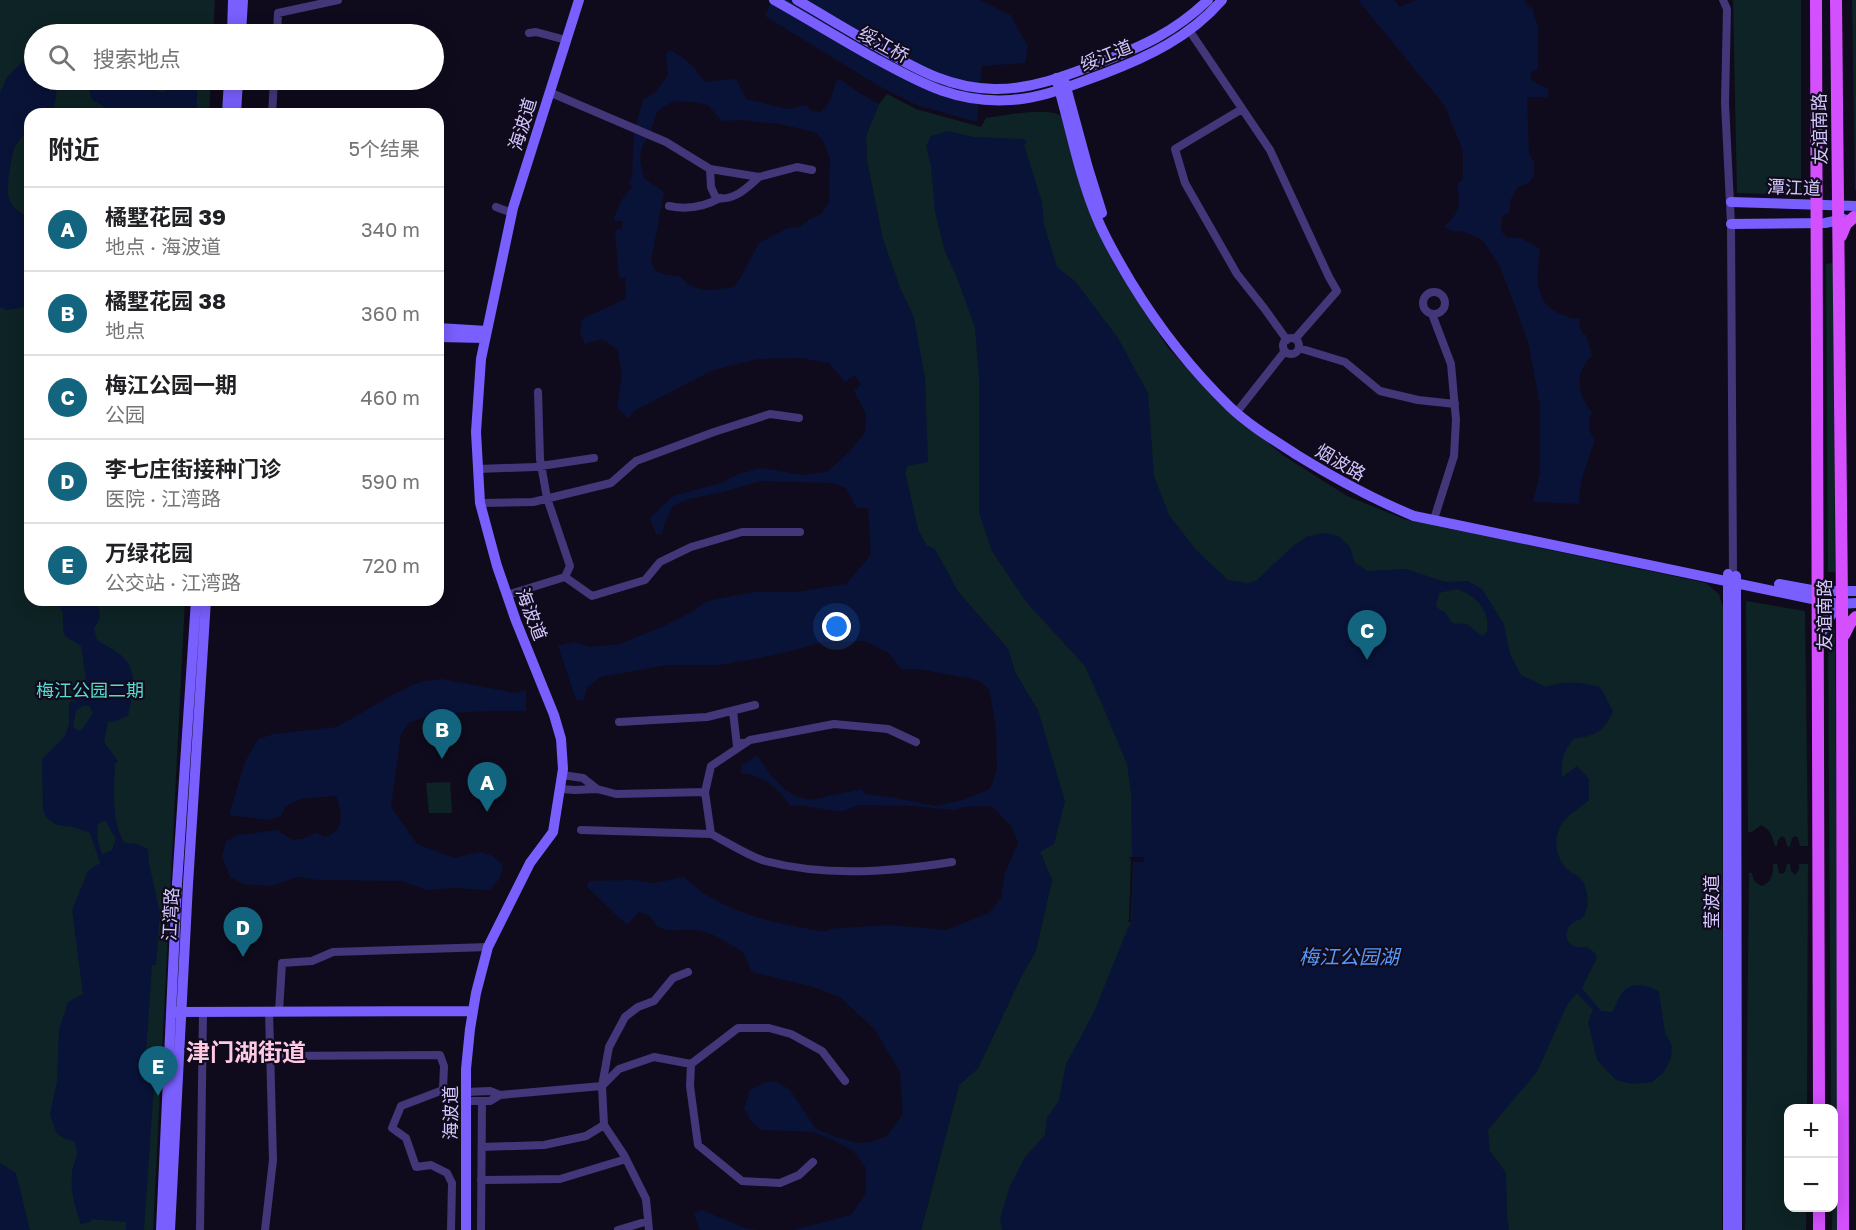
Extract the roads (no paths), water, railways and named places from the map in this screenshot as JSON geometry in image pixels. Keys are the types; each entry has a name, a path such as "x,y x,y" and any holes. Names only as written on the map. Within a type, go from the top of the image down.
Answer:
{"main road":[{"path":"232,24 233,0"},
{"path":"242,24 243,0"},
{"name":"海波道","path":"465,1230 466,1097 473,1011 488,947 530,863 553,832 562,775 561,739 554,715 507,595 480,503 477,432 481,359 512,213 579,0"},
{"name":"绥江桥","path":"774,0 925,85 954,95 984,100"},
{"name":"绥江桥","path":"797,0 928,75 951,83 985,88"},
{"name":"绥江道","path":"985,88 1021,87 1060,77 1138,48 1160,37 1208,0"},
{"name":"绥江道","path":"984,100 1012,100 1064,89 1146,57 1189,30 1222,0"},
{"name":"友谊南路","path":"1816,0 1815,203 1820,223 1815,243 1819,1104"},
{"name":"友谊南路","path":"1836,0 1842,642 1843,1230"},
{"name":"烟波路","path":"1060,77 1110,234 1138,286 1169,331 1240,408 1291,447 1355,486 1389,501 1435,516 1856,603"},
{"name":"烟波路","path":"1064,89 1082,178 1097,220 1118,261 1154,319 1174,346 1231,407 1265,435 1344,484 1414,516 1732,578"},
{"path":"227,108 228,90"},
{"path":"236,108 237,90"},
{"name":"潭江道","path":"1731,202 1815,203 1838,212 1855,211"},
{"path":"1839,243 1855,211"},
{"name":"潭江道","path":"1731,225 1820,223 1838,212"},
{"path":"444,329 486,334"},
{"path":"444,337 486,334"},
{"name":"莹波道","path":"1728,1230 1732,578"},
{"name":"莹波道","path":"1732,578 1737,1230"},
{"path":"1817,646 1823,627 1841,600 1856,593"},
{"name":"江湾路","path":"170,1230 177,884 196,606"},
{"name":"江湾路","path":"160,1230 188,884 206,606"},
{"path":"1842,642 1847,628 1856,617"},
{"path":"176,1011 473,1011"},
{"path":"1819,1212 1819,1230"}],"street":[{"path":"277,24 278,13 338,0"},
{"path":"1724,0 1727,9 1725,103 1731,202 1732,578"},
{"path":"1189,30 1270,150 1337,291 1284,344 1285,351 1240,408"},
{"path":"529,33 536,32 566,40"},
{"path":"273,108 274,90"},
{"path":"549,92 657,138 710,169 759,177 797,167 812,170"},
{"path":"1242,109 1175,149 1185,183 1237,274 1291,339 1299,343 1299,348 1294,354 1285,351"},
{"path":"710,169 711,187 716,198 726,199 742,191 759,177"},
{"path":"669,206 679,208 706,206 720,198"},
{"path":"496,207 512,213"},
{"path":"1432,314 1451,364 1456,420 1454,456 1435,516"},
{"path":"1299,348 1345,362 1380,391 1418,400 1455,404"},
{"path":"507,595 565,577 570,566 548,498 542,467 538,392"},
{"path":"480,503 533,502 611,483 636,461 714,432 770,414 799,418"},
{"path":"478,469 542,467 594,458"},
{"path":"565,577 592,596 645,580 660,562 690,547 742,532 800,532"},
{"path":"619,722 707,717 755,705"},
{"path":"733,711 737,746 750,740 834,724 888,729 916,742"},
{"path":"711,834 705,792 711,766 750,740"},
{"path":"562,775 583,778 597,789"},
{"path":"560,789 597,789 616,794 705,792"},
{"path":"581,830 711,834 763,860 808,868 859,871 910,868 952,862"},
{"path":"264,1230 273,1160 270,1056 282,963 312,961 333,951 488,947"},
{"path":"618,1230 649,1226 646,1199 626,1159 604,1125 602,1086 609,1047 625,1017 638,1007 654,1001 673,978 688,972"},
{"path":"200,1230 204,1011"},
{"path":"466,1097 490,1101 500,1095 602,1086 619,1069 654,1057 691,1064 738,1028 769,1028 791,1034 822,1051 845,1082"},
{"path":"270,1056 440,1055 444,1066 443,1090 401,1106 392,1128 406,1138 417,1167 431,1165 447,1173 452,1183 451,1230"},
{"path":"691,1064 690,1086 698,1145 742,1181 780,1183 799,1175 813,1162"},
{"path":"466,1097 490,1091 500,1095"},
{"path":"481,1230 482,1101"},
{"path":"482,1147 544,1145 586,1136 604,1125"},
{"path":"482,1180 560,1179 626,1159"}],"water":[{"path":"772,0 980,0 1010,15 1028,46 1025,63 982,66 977,122 917,105 879,86 765,16"},
{"path":"1358,0 1395,0 1399,7 1417,0 1524,0 1530,8 1532,7 1538,28 1538,69 1532,71 1530,80 1549,89 1547,97 1527,97 1529,154 1534,162 1534,175 1530,182 1518,187 1510,201 1510,212 1502,216 1501,231 1507,238 1521,238 1540,249 1538,278 1541,296 1553,310 1572,318 1581,318 1579,326 1582,333 1586,335 1592,356 1582,369 1580,384 1583,399 1592,412 1589,427 1595,440 1582,479 1579,504 1533,502 1540,472 1540,405 1528,341 1499,264 1481,239 1444,227 1458,208 1457,184 1463,179 1463,151 1445,106"},
{"path":"669,50 685,59 704,82 736,79 746,99 788,109 807,105 811,111 821,112 833,94 836,81 841,80 879,104 866,136 867,162 883,240 900,288 914,318 925,377 928,462 907,466 905,473 918,530 926,545 935,549 959,593 1008,649 1015,672 1038,710 1065,801 1054,844 1040,852 1052,880 1036,950 978,1068 959,1085 921,1230 793,1230 851,1215 866,1193 866,1168 853,1151 814,1132 761,1130 752,1122 744,1108 750,1090 763,1083 776,1081 790,1090 816,1129 857,1143 871,1142 887,1136 903,1114 900,1072 875,1030 840,997 810,986 752,972 743,952 712,934 694,930 667,930 661,928 650,916 639,912 627,925 587,887 589,881 633,880 654,883 684,877 703,893 736,910 797,927 826,932 829,929 889,925 946,930 989,913 1001,898 1005,873 1018,843 1012,827 992,806 964,807 954,810 860,805 843,811 835,811 800,805 791,806 764,780 741,773 741,766 757,755 785,790 797,797 810,800 862,789 865,794 935,806 963,800 990,789 997,770 996,728 989,689 978,680 919,669 901,669 889,653 865,641 823,642 775,655 720,665 666,665 600,677 587,688 583,701 576,700 558,646 575,642 590,647 620,644 664,626 692,612 707,601 754,592 798,592 846,584 871,555 868,508 857,508 846,488 833,483 760,481 688,499 673,506 662,534 656,534 650,518 673,496 721,483 739,474 762,468 802,475 827,472 850,451 865,432 866,414 854,391 861,384 855,375 845,382 829,363 801,358 757,359 713,370 634,411 629,419 617,407 622,373 617,349 602,339 585,344 580,332 583,318 626,299 625,277 619,278 615,230 622,229 623,221 614,221 620,202 633,187 628,182 632,178 634,133 643,100 656,92 668,75 666,55","holes":["676,101 708,105 722,121 742,120 779,124 815,132 823,141 830,159 830,201 821,214 800,227 788,228 759,243 734,287 712,290 696,288 679,276 664,274 652,266 664,192 644,178 640,161 641,149 660,109"]},
{"path":"24,60 24,90 57,90 54,108 24,108 24,134 15,147 12,158 8,195 10,202 24,215 24,307 7,310 0,307 0,93 7,77"},
{"path":"90,90 164,92 167,90 197,90 197,108 105,108 92,100"},
{"name":"梅江公园湖","path":"949,131 973,137 1024,139 1027,142 1024,145 1042,202 1044,224 1057,267 1075,281 1118,338 1148,393 1154,476 1169,515 1197,551 1228,580 1248,583 1257,580 1293,546 1308,536 1325,533 1339,536 1350,547 1355,563 1368,571 1406,569 1445,582 1468,581 1482,589 1504,624 1510,654 1521,675 1546,687 1573,682 1600,687 1613,711 1607,723 1598,731 1581,738 1574,738 1562,760 1562,777 1577,766 1589,779 1589,800 1569,815 1560,826 1556,844 1562,863 1582,880 1588,897 1585,914 1582,919 1568,928 1567,937 1568,942 1572,945 1587,947 1595,953 1597,958 1582,988 1601,1011 1612,1012 1622,993 1630,987 1645,986 1659,992 1665,1032 1672,1046 1671,1058 1664,1072 1652,1082 1632,1084 1616,1080 1597,1060 1588,1022 1593,1010 1577,993 1567,1005 1537,1072 1488,1130 1490,1151 1506,1173 1509,1230 1002,1230 1000,1218 1010,1186 1025,1157 1045,1135 1047,1118 1059,1100 1066,1064 1094,1012 1132,920 1133,862 1144,857 1132,857 1131,793 1127,764 1085,666 1027,603 992,551 979,513 979,378 975,328 945,252 935,212 931,166 926,146 931,136","holes":["1457,589 1480,605 1487,617 1487,632 1482,636 1467,624 1453,623 1445,612 1436,606 1439,593"]},
{"path":"58,606 98,606 100,615 94,628 97,640 122,656 128,663 133,677 133,692 128,716 108,722 104,742 118,761 115,764 114,794 117,826 125,843 137,844 148,849 160,913 156,965 152,965 146,1054 156,1055 144,1230 126,1230 126,1222 92,1219 90,1222 81,1224 72,1186 72,1173 77,1155 76,1147 74,1141 57,1134 50,1115 57,1081 59,1030 68,1002 83,994 72,910 88,871 100,863 90,833 73,827 57,825 48,819 43,811 42,759 65,736 69,724 69,703 82,695 87,686 81,646 65,636 63,612","holes":["89,706 93,713 79,731 73,727 76,710","105,820 116,839 112,850 103,854 99,843 98,824"]},
{"path":"441,679 515,693 526,690 526,711 452,713 409,722 401,734 391,807 417,844 454,858 479,852 493,856 503,866 500,878 490,890 453,888 428,890 401,881 319,880 297,877 272,886 243,884 230,877 222,856 226,841 239,835 277,830 293,840 315,833 325,837 336,830 341,820 336,796 300,799 285,807 281,816 268,820 229,815 245,762 258,739 274,734 337,727 396,693 420,682"},
{"path":"0,1163 16,1173 30,1230 0,1230"},
{"path":"702,1210 747,1229 761,1230 700,1230 694,1213"}],"place":[{"name":"梅江公园一期","path":"1367,660"},
{"name":"橘墅花园 38","path":"442,759"},
{"name":"橘墅花园 39","path":"487,812"},
{"name":"李七庄街接种门诊","path":"243,957"},
{"name":"万绿花园","path":"158,1096"}],"district":[{"name":"津门湖街道","path":"246,1051"}],"park label":[{"name":"梅江公园二期","path":"90,690"}]}
